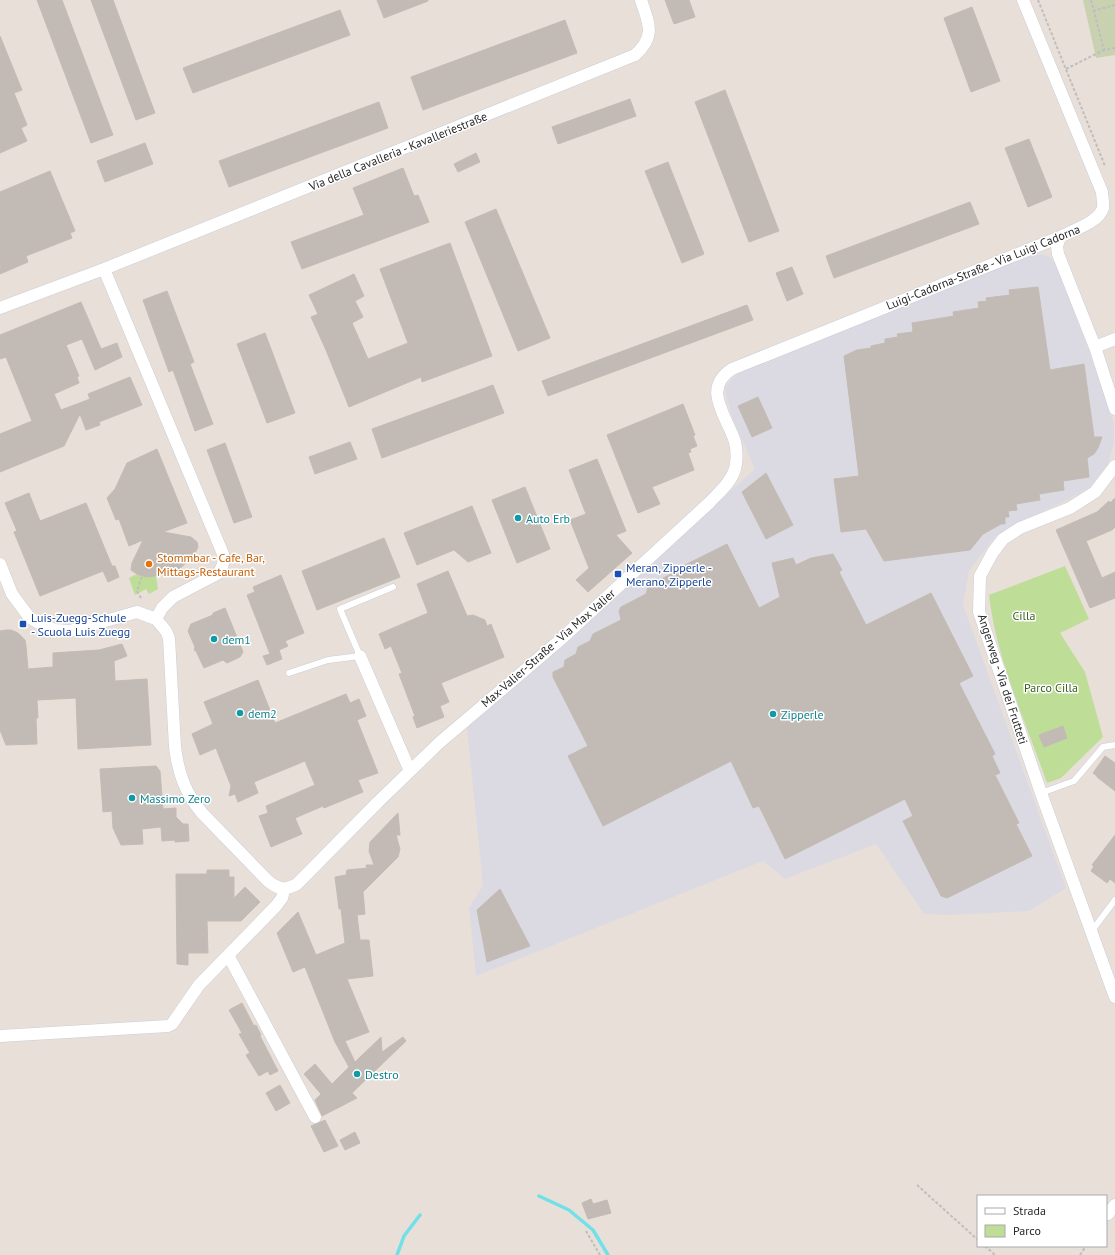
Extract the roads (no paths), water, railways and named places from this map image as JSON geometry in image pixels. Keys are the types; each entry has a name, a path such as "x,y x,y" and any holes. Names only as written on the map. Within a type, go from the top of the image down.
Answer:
{"street":[{"name":"Via della Cavalleria - Kavalleriestraße","path":"0,308 104,269 635,55 643,48 648,38 650,26 641,0"},
{"name":"Luigi-Cadorna-Straße - Via Luigi Cadorna","path":"720,381 725,374 732,369 1060,237 1094,220 1100,213 1103,206 1102,192 1023,0"},
{"path":"1060,237 1057,246 1058,254 1095,347 1115,409"},
{"path":"104,269 223,554 224,563 221,570 217,574 172,597 162,608 156,619"},
{"path":"1095,347 1115,339"},
{"name":"Max-Valier-Straße - Via Max Valier","path":"284,890 297,884 439,743 560,640 709,503 729,481 735,470 737,457 735,442 717,395 720,381"},
{"name":"Angerweg - Via dei Frutteti","path":"1115,466 1096,492 1070,508 1020,528 1003,539 992,552 980,576 979,612 1041,792 1115,997"},
{"path":"0,564 12,594 29,617 55,630 70,631 137,612 156,619 166,631 169,638 177,765 186,790 192,802 268,881 275,887 284,890 282,898 276,906 199,985 175,1022 168,1026 0,1036"},
{"path":"360,656 410,771"},
{"path":"228,955 315,1117"}],"lane":[{"path":"289,673 328,660 360,656 340,609 393,587"},
{"path":"1041,792 1074,781 1103,747 1115,745"},
{"path":"1091,932 1115,900"}],"waterway":[{"path":"539,1196 569,1210 593,1230 608,1255"},
{"path":"397,1255 404,1236 420,1215"}],"place":[{"name":"Auto Erb","path":"518,518"},
{"name":"Stommbar - Cafe, Bar, Mittags-Restaurant","path":"149,564"},
{"name":"Meran, Zipperle - Merano, Zipperle","path":"618,574"},
{"name":"Luis-Zuegg-Schule - Scuola Luis Zuegg","path":"23,624"},
{"name":"dem1","path":"214,639"},
{"name":"dem2","path":"240,713"},
{"name":"Zipperle","path":"773,714"},
{"name":"Massimo Zero","path":"132,798"},
{"name":"Destro","path":"357,1074"}],"park label":[{"name":"Cilla","path":"1024,615"},
{"name":"Parco Cilla","path":"1051,687"}]}
